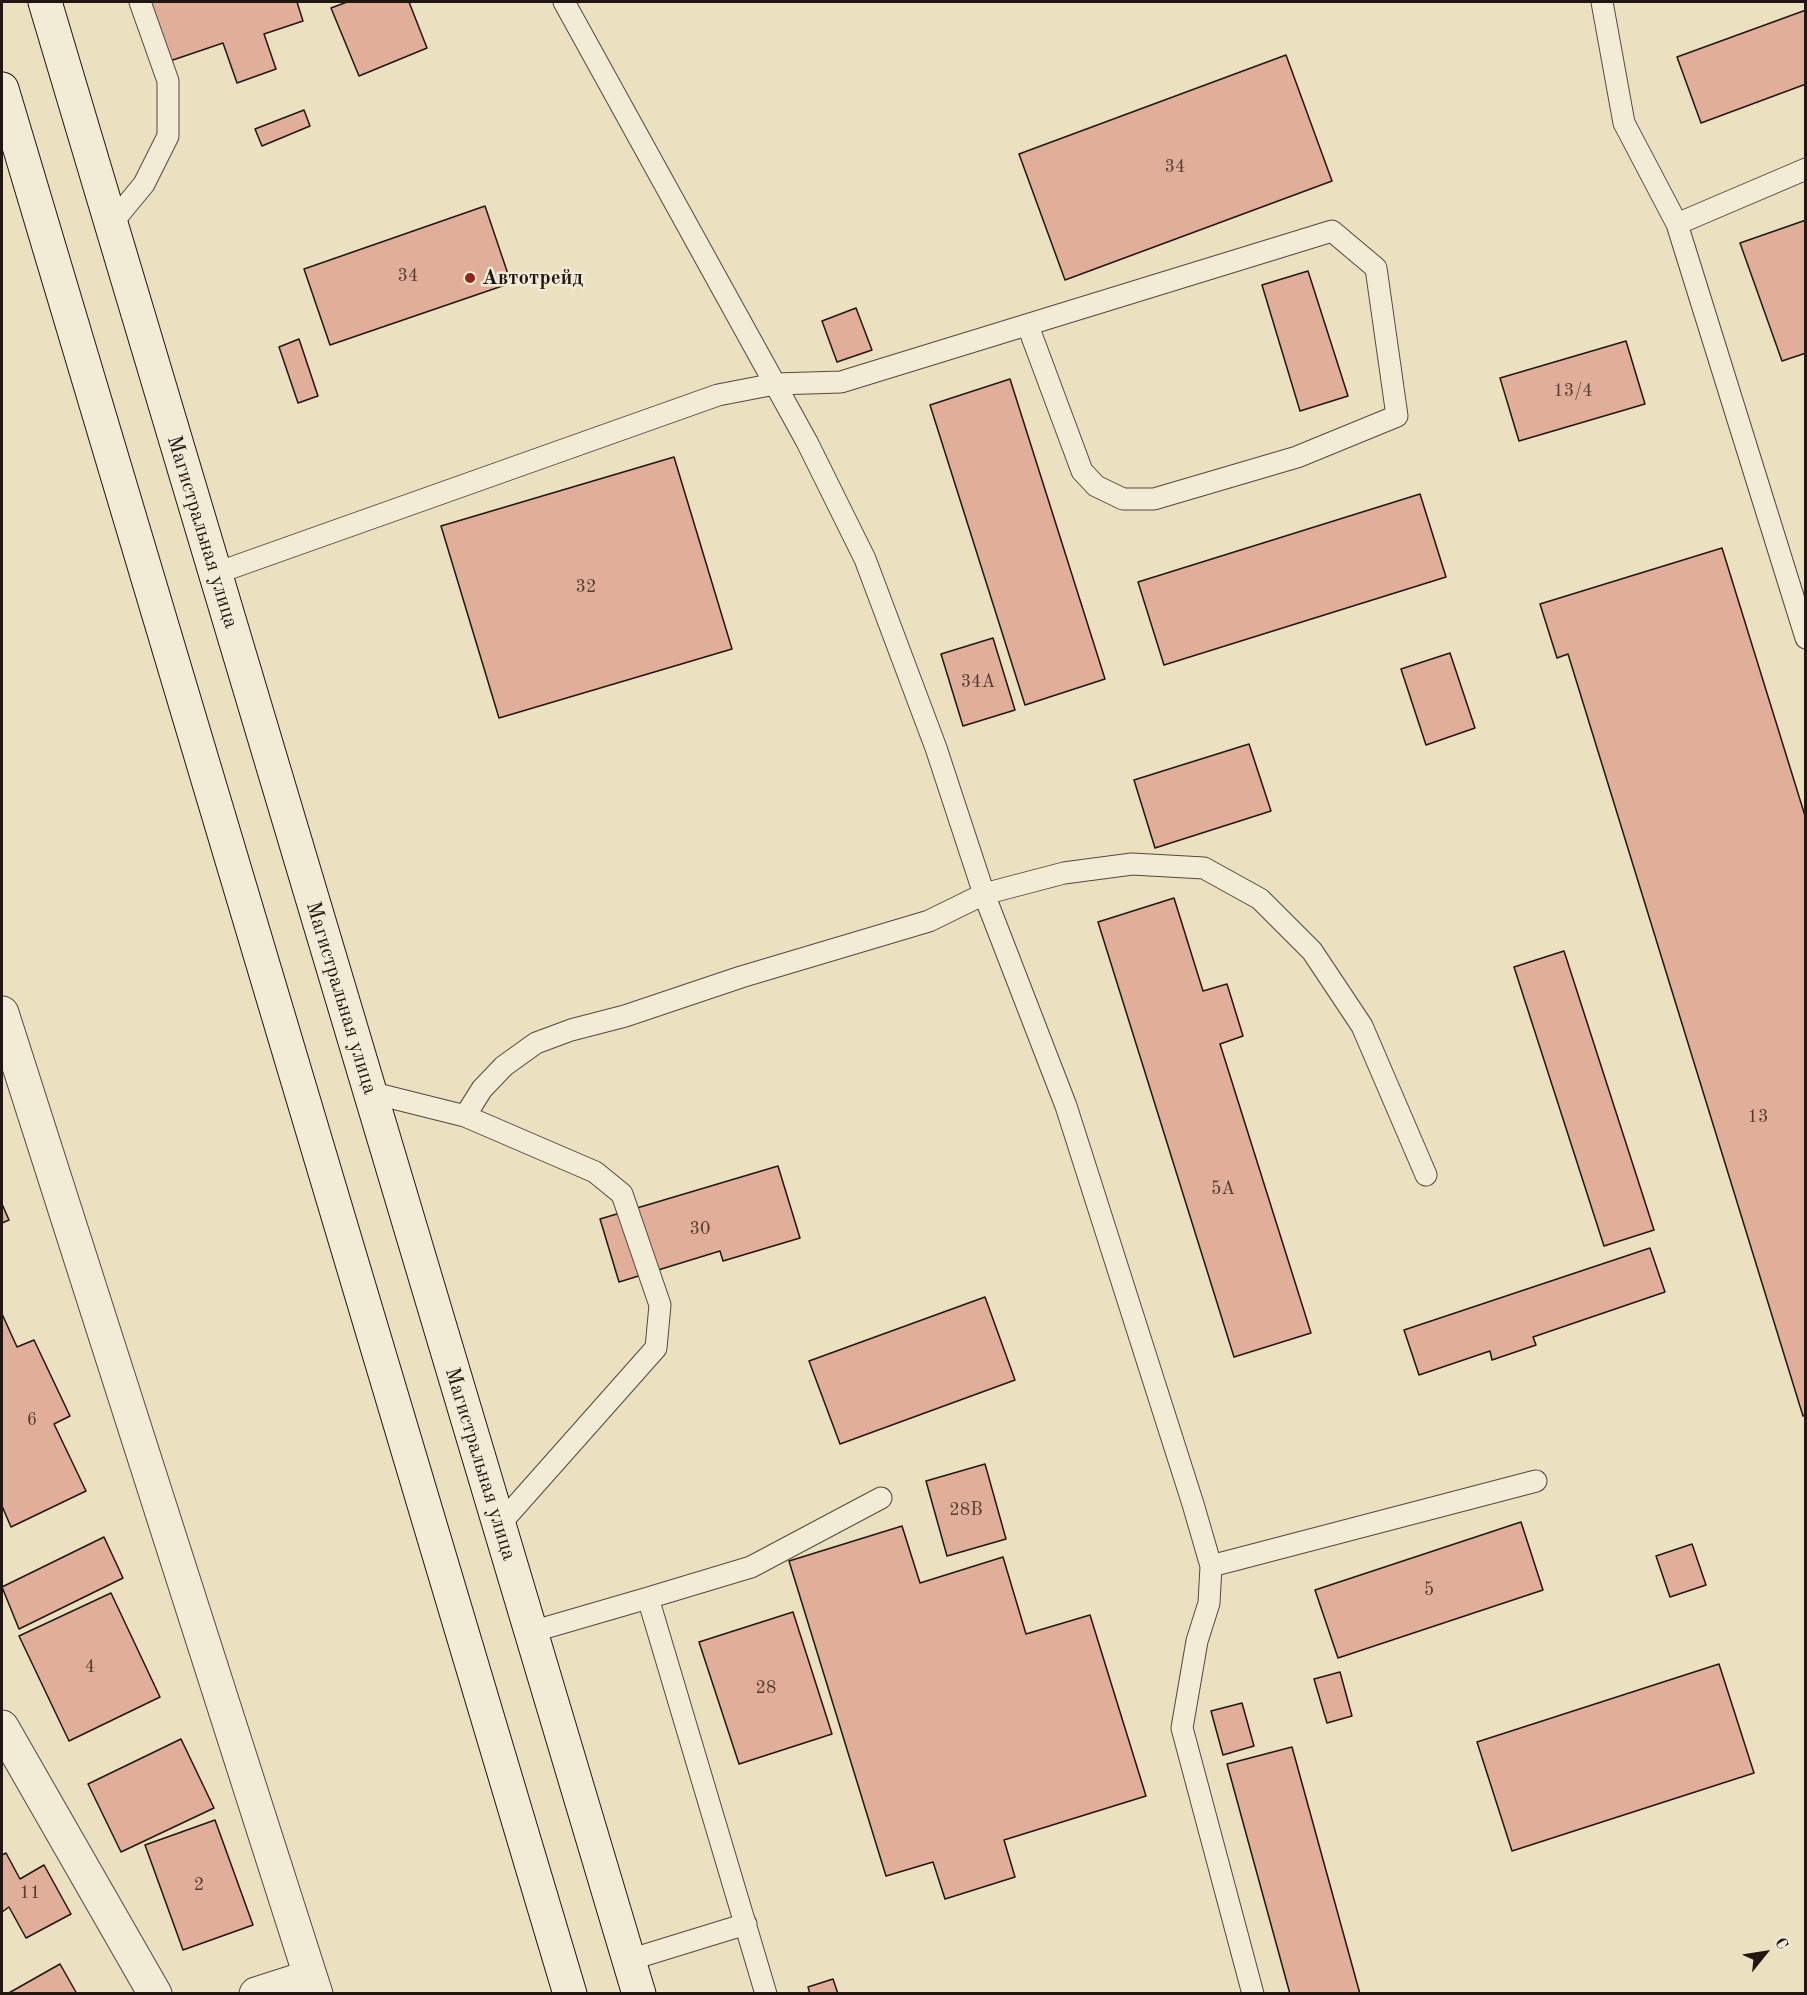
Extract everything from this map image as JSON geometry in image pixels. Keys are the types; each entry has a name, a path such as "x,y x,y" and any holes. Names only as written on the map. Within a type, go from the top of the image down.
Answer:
{"main road":[{"name":"Магистральная улица","path":"45,2 639,1994"},
{"path":"2,89 570,1994"},
{"path":"2,1013 313,1985 256,1994"},
{"path":"2,1727 149,1988 155,1994"}],"lane":[{"path":"111,224 144,184 168,136 168,81 140,2"},
{"path":"564,2 775,384 865,559 936,748 984,894 1066,1106 1211,1566 1209,1603 1197,1641 1182,1728 1253,1994"},
{"path":"1602,2 1624,123 1677,224 1806,638"},
{"path":"1677,224 1806,169"},
{"path":"214,574 718,395 775,384 840,382 1332,231 1376,268 1397,416 1297,457 1154,499 1123,499 1096,486 1082,471 1028,326"},
{"path":"465,1116 489,1081 504,1066 536,1043 571,1030 625,1016 741,977 929,921 984,894 1064,873 1132,864 1204,868 1260,899 1312,951 1362,1026 1426,1175"},
{"path":"369,1092 465,1116 595,1172 622,1194 660,1305 656,1348 499,1525"},
{"path":"1211,1566 1536,1481"},
{"path":"531,1632 751,1567 881,1498"},
{"path":"648,1598 766,1994"},
{"path":"629,1960 746,1924"}],"building":[{"path":"147,2 297,2 303,21 264,34 276,69 237,83 223,43 167,62"},
{"path":"347,2 409,2 427,48 359,76 331,8"},
{"path":"1806,10 1806,84 1701,123 1677,57"},
{"path":"1286,55 1332,181 1065,280 1019,154"},
{"path":"304,110 310,126 262,146 255,129"},
{"path":"485,206 511,283 330,345 304,269"},
{"path":"1806,220 1806,353 1782,361 1740,243"},
{"path":"1308,271 1348,396 1300,411 1262,285"},
{"path":"856,308 872,350 837,362 822,321"},
{"path":"299,339 318,396 298,403 279,347"},
{"path":"1626,341 1645,404 1519,441 1500,378"},
{"path":"1010,379 1105,679 1025,705 930,405"},
{"path":"674,457 732,649 499,718 441,526"},
{"path":"1420,494 1446,577 1164,665 1138,582"},
{"path":"1722,548 1806,819 1806,1415 1803,1416 1568,654 1557,658 1540,604"},
{"path":"993,638 1015,710 963,726 941,654"},
{"path":"1450,653 1475,728 1426,745 1401,669"},
{"path":"1249,744 1271,811 1155,848 1134,780"},
{"path":"1174,898 1203,991 1227,984 1243,1036 1220,1044 1311,1333 1234,1357 1098,922"},
{"path":"1564,951 1654,1230 1604,1246 1514,967"},
{"path":"778,1166 800,1238 723,1261 720,1251 619,1282 600,1219"},
{"path":"2,1204 9,1220 2,1223"},
{"path":"1650,1248 1665,1292 1533,1337 1536,1345 1492,1360 1490,1351 1419,1375 1404,1330"},
{"path":"985,1297 1015,1380 840,1444 809,1361"},
{"path":"2,1314 17,1347 34,1340 70,1416 54,1424 86,1491 11,1527 2,1506"},
{"path":"985,1464 1006,1539 947,1556 926,1481"},
{"path":"1521,1522 1543,1590 1338,1658 1315,1590"},
{"path":"902,1526 920,1583 1003,1557 1026,1634 1090,1615 1146,1796 1004,1840 1015,1877 945,1899 933,1862 886,1876 789,1561"},
{"path":"104,1537 123,1578 19,1629 2,1587"},
{"path":"1692,1544 1706,1585 1670,1597 1656,1556"},
{"path":"111,1593 160,1697 69,1741 19,1636"},
{"path":"793,1612 832,1734 739,1764 699,1642"},
{"path":"1719,1664 1754,1773 1512,1851 1477,1742"},
{"path":"1340,1672 1352,1716 1327,1723 1314,1679"},
{"path":"1242,1703 1254,1746 1223,1755 1211,1711"},
{"path":"181,1739 214,1808 121,1852 88,1784"},
{"path":"1292,1747 1360,1994 1290,1994 1227,1764"},
{"path":"215,1820 253,1925 183,1950 145,1845"},
{"path":"6,1853 20,1879 44,1865 71,1914 26,1938 9,1907 2,1912 2,1855"},
{"path":"60,1964 77,1994 7,1994"},
{"path":"833,1979 838,1994 810,1994 808,1987"}],"place":[{"name":"Автотрейд","path":"470,278"}]}
